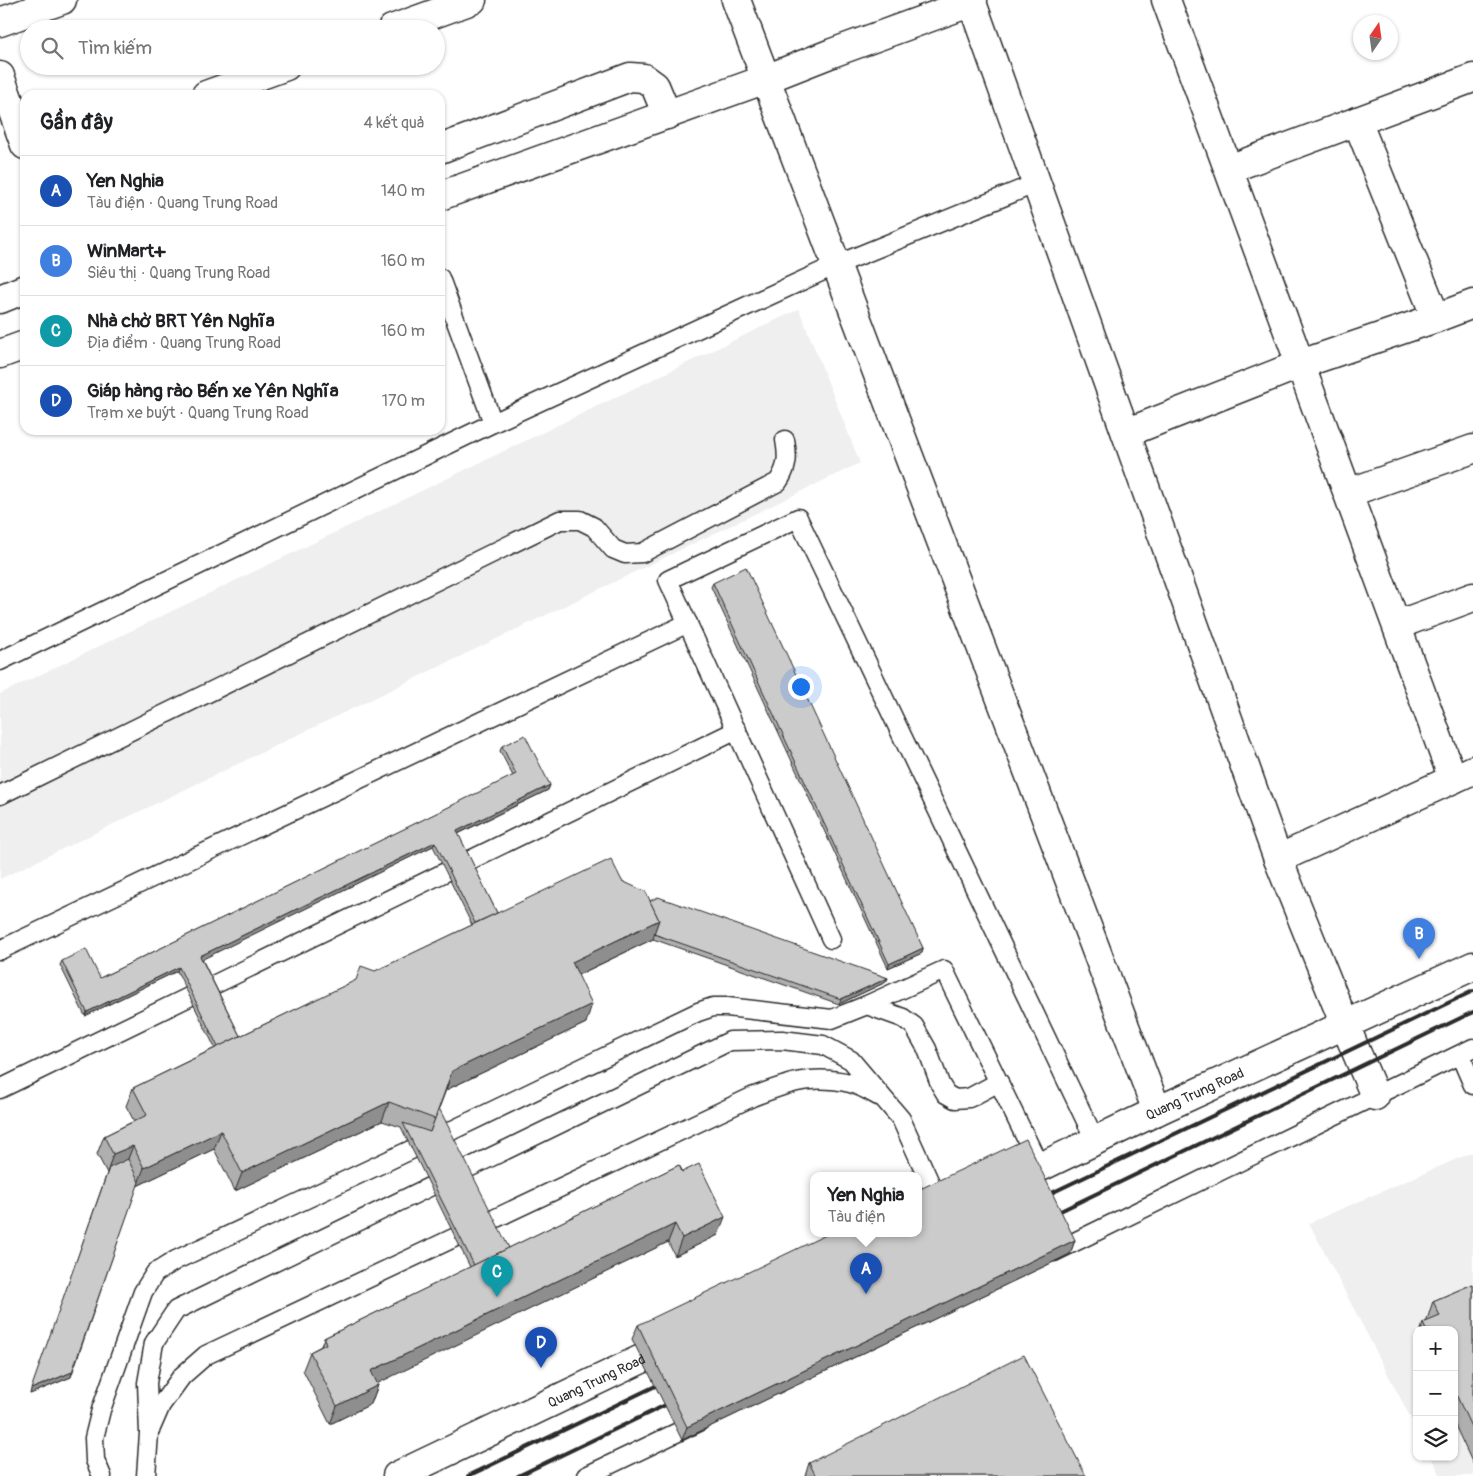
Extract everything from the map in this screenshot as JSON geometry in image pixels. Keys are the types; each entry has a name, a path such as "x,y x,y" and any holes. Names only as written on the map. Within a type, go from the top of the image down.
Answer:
{"main road":[{"path":"0,22 62,0"},
{"path":"417,20 472,0"},
{"path":"736,0 1157,1110"},
{"path":"1166,0 1397,625 1463,774 1278,859"},
{"path":"445,194 766,79 972,1 1278,859 1375,1096"},
{"path":"220,90 261,75"},
{"path":"0,76 20,131"},
{"path":"445,148 630,77 644,78 655,86 667,115"},
{"path":"1229,169 1473,78"},
{"path":"1358,122 1436,318"},
{"path":"0,299 20,292"},
{"path":"1126,433 1301,364 1473,304"},
{"path":"0,354 20,348"},
{"path":"1348,493 1473,449"},
{"path":"1397,625 1473,597"},
{"name":"Quang Trung Road","path":"953,1210 1157,1110 1473,966"},
{"name":"Quang Trung Road","path":"397,1476 701,1331"}],"lane":[{"path":"0,661 493,423 836,265 1037,183"},
{"path":"445,292 493,423"},
{"path":"0,795 560,520 580,520 594,527 613,549 625,554 642,553 778,482 784,474 787,464 788,455 785,440"},
{"path":"831,939 668,580 798,518 1095,1140"},
{"path":"0,950 688,623"},
{"path":"0,1089 737,730"},
{"path":"102,1476 95,1460 94,1438 101,1410 143,1292 155,1274 176,1260 698,1012 713,1007 832,1019 944,970 1040,1167"},
{"path":"867,1005 903,1018 914,1026 926,1049 940,1084 946,1094 954,1100 969,1098 999,1082"},
{"path":"146,1476 149,1433 147,1383 154,1343 176,1310 730,1041 782,1040 823,1045 851,1060 901,1119 953,1210"},
{"path":"1040,1258 1466,1051 1473,1085"},
{"path":"149,1433 161,1405 182,1376 206,1355 752,1097 787,1083 820,1078 852,1083 884,1098"},
{"path":"589,1475 712,1416"}],"shaded area":[{"path":"799,309 860,463 0,879 0,694"},
{"path":"1473,1152 1473,1476 1441,1476 1433,1461 1458,1461 1458,1326 1413,1326 1413,1422 1309,1223"}],"building":[{"path":"746,567 923,948 889,964 713,583"},
{"path":"525,735 550,785 457,831 497,913 475,923 435,842 200,956 240,1036 218,1047 179,967 87,1012 62,961 86,949 100,978 516,774 502,746"},
{"path":"611,859 622,881 646,892 659,920 572,962 592,1004 452,1071 435,1119 389,1102 242,1173 221,1131 144,1168 133,1146 113,1154 104,1136 147,1115 133,1088 356,980 361,966 375,971"},
{"path":"658,897 888,978 841,999 654,934 659,920 650,901"},
{"path":"439,1108 509,1248 474,1265 403,1123 430,1132"},
{"path":"1026,1139 1075,1240 687,1427 638,1325 822,1237 922,1237 922,1188"},
{"path":"128,1159 139,1182 72,1372 31,1389 109,1168"},
{"path":"699,1164 725,1217 682,1238 675,1224 371,1371 378,1385 337,1406 310,1352 326,1344 324,1338 679,1165 682,1172"},
{"path":"1473,1284 1473,1431 1458,1399 1458,1326 1424,1326 1423,1323 1440,1316 1433,1301"},
{"path":"1024,1355 1086,1476 816,1476 809,1463"}],"railway":[{"path":"1039,1199 1473,991"},
{"path":"1048,1217 1473,1012"},
{"path":"468,1476 668,1380"},
{"path":"518,1476 678,1399"}],"place":[{"name":"WinMart+","path":"1419,959"},
{"name":"Yen Nghia","path":"866,1294"},
{"name":"Nhà chờ BRT Yên Nghĩa","path":"497,1297"},
{"name":"Giáp hàng rào Bến xe Yên Nghĩa","path":"541,1368"}]}
